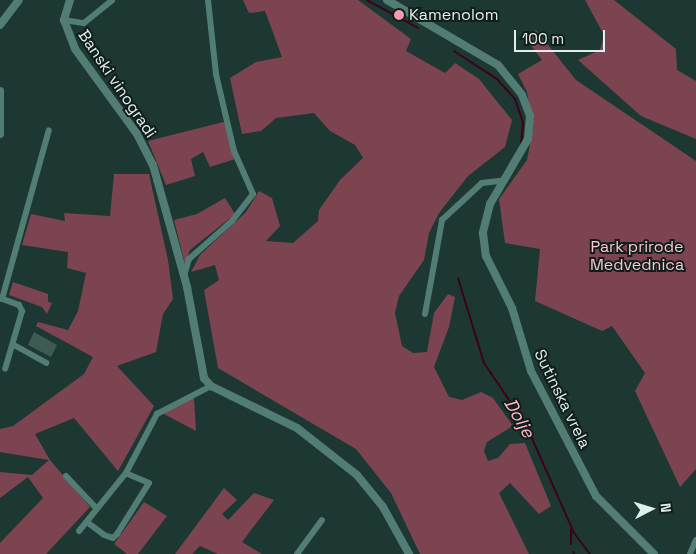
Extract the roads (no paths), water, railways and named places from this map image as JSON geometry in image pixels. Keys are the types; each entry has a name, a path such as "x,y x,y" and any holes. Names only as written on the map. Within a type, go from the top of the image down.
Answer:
{"street":[{"path":"0,25 19,0"},
{"path":"70,0 64,20 84,23 112,0"},
{"path":"184,276 189,259 232,221 252,194 234,151 216,74 208,0"},
{"name":"Sutinska vrela","path":"387,0 498,66 518,87 528,110 530,130 526,147 505,180 485,220 484,247 515,316 527,361 596,496 654,554"},
{"name":"Banski vinogradi","path":"64,20 75,49 137,134 152,165 184,276 204,378 211,386"},
{"path":"0,91 0,134"},
{"path":"5,369 14,345 22,307 1,299 49,130"},
{"path":"424,314 442,220 482,183 505,180"},
{"path":"14,345 46,363"},
{"path":"79,531 126,473 157,414 211,386 296,428 352,470 383,507 409,554"},
{"path":"88,522 104,536 113,538 117,534 149,483 126,473"},
{"path":"66,476 98,509"},
{"path":"297,554 322,520"},
{"path":"690,554 696,540"}],"waterway":[{"name":"Dolje","path":"367,0 418,28"},
{"name":"Dolje","path":"454,51 497,79 515,99 523,122 521,144"},
{"name":"Dolje","path":"458,278 484,363 526,425 574,533 590,554"},
{"path":"571,529 571,544"}],"place":[{"name":"Kamenolom","path":"399,15"}],"park label":[{"name":"Park prirode Medvednica","path":"637,256"}]}
